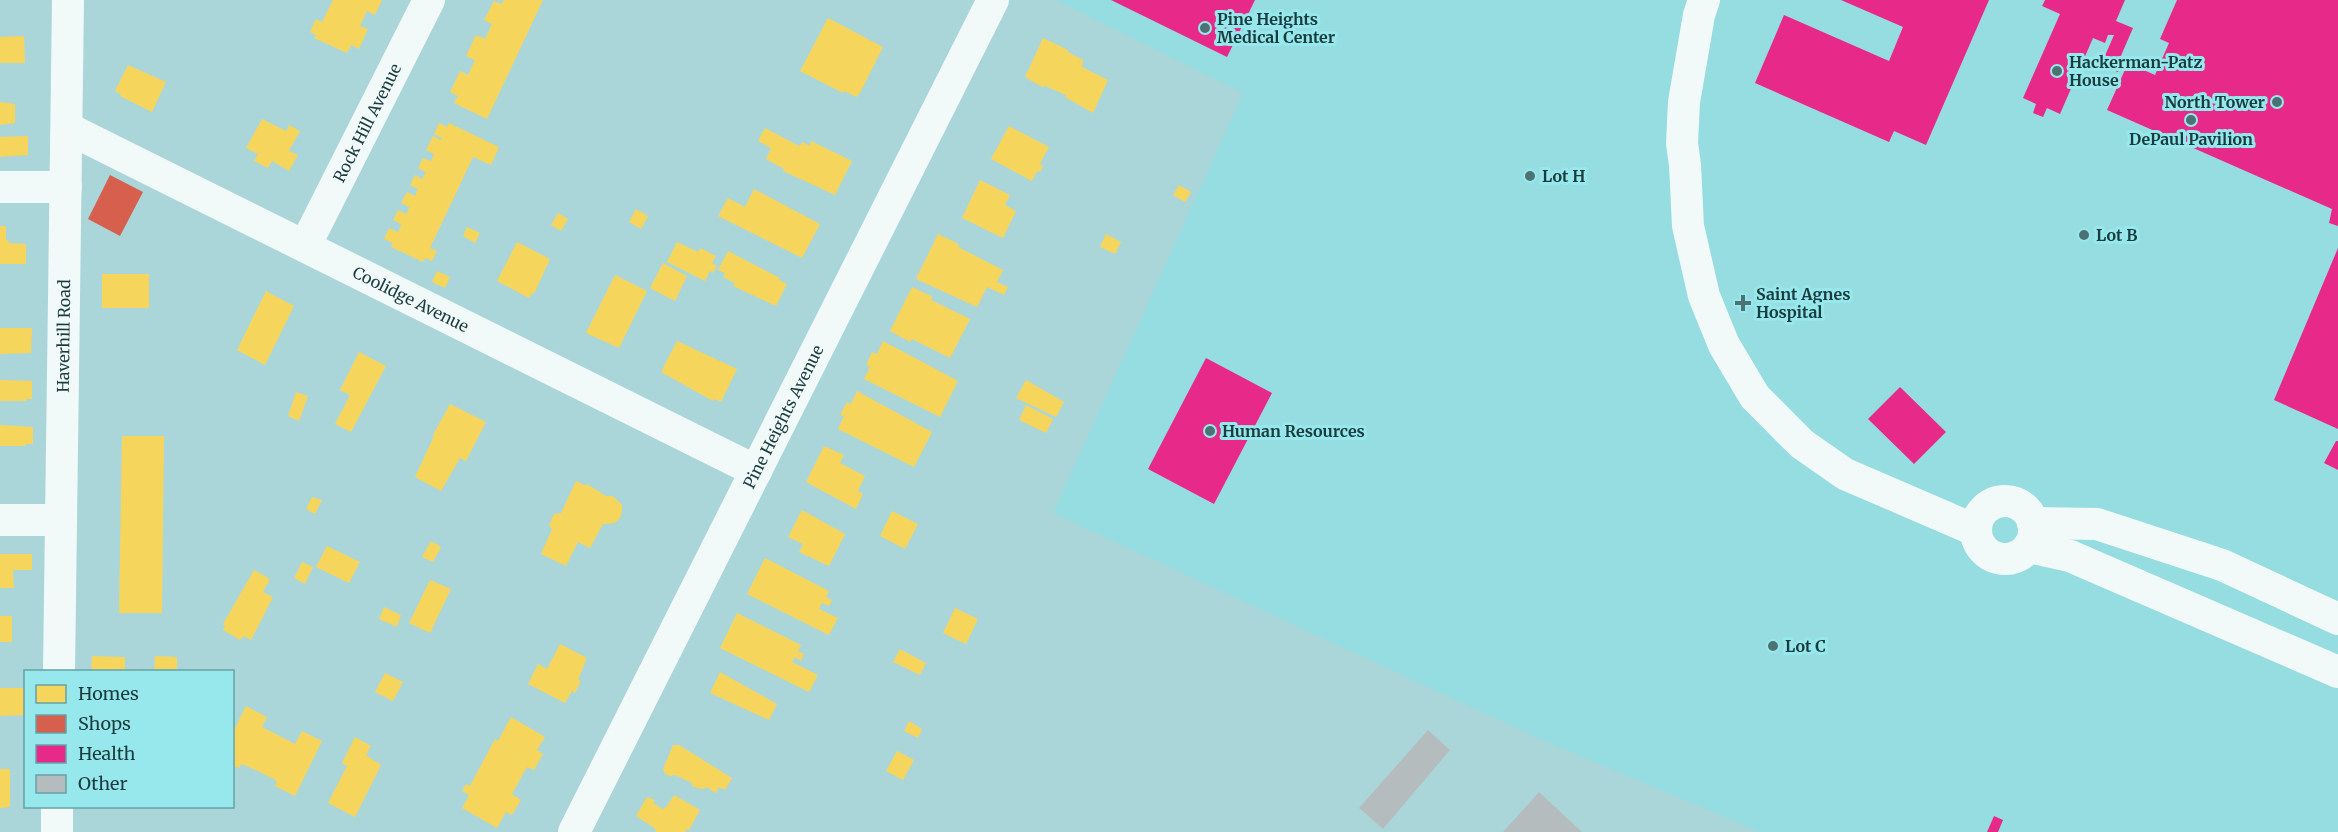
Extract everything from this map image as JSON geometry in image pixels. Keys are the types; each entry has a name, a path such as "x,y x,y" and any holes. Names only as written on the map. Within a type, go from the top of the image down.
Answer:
{"street":[{"name":"Haverhill Road","path":"59,670 68,0"},
{"name":"Rock Hill Avenue","path":"304,246 429,0"},
{"name":"Pine Heights Avenue","path":"574,832 993,0"},
{"path":"1704,0 1684,102 1682,143 1688,226 1704,296 1724,345 1755,397 1802,444 1845,474 1976,530"},
{"name":"Coolidge Avenue","path":"67,128 756,471"},
{"path":"0,187 66,187"},
{"path":"2008,501 2022,507 2029,514 2031,535 2022,555 2012,559 2002,560 1990,556 1977,540 1976,530 1982,513 1998,502 2008,501"},
{"path":"0,520 61,520"},
{"path":"2031,535 2097,524 2222,565 2338,619"},
{"path":"2031,535 2070,556 2338,672"},
{"path":"57,808 57,832"}],"shaded area":[{"name":"Saint Agnes Hospital","path":"1056,0 2338,0 2338,832 1760,832 1540,739 1053,513 1243,93"}],"building: Homes":[{"path":"333,0 382,0 375,15 367,11 360,26 368,29 359,49 351,45 347,53 314,38 316,35 310,32 316,19 322,22"},
{"path":"504,0 543,0 487,119 454,103 458,96 450,92 460,71 468,75 475,60 466,56 476,35 485,39 492,24 484,20 494,1 501,4"},
{"path":"828,18 883,47 857,97 844,91 843,93 800,71"},
{"path":"24,36 25,63 0,63 0,37"},
{"path":"1043,38 1068,50 1083,60 1082,67 1108,80 1093,113 1065,97 1066,95 1045,86 1042,87 1025,77"},
{"path":"128,65 166,82 152,112 120,96 121,94 115,91"},
{"path":"0,102 15,104 15,123 0,125"},
{"path":"262,119 286,131 289,125 300,131 289,151 298,155 289,171 272,161 268,168 254,161 258,154 246,148"},
{"path":"439,123 447,127 449,123 499,147 491,165 473,157 430,248 437,251 432,261 425,258 423,262 391,247 393,243 384,239 389,228 398,232 400,228 401,224 393,220 398,210 406,214 408,211 409,207 401,203 407,192 415,196 418,189 410,185 415,175 422,179 426,172 418,168 423,158 431,161 434,154 426,150 433,136 441,140 442,138 434,134"},
{"path":"1009,126 1049,147 1040,164 1043,166 1040,172 1037,171 1032,181 991,159"},
{"path":"765,128 799,146 803,142 809,146 811,141 852,161 835,195 783,171 784,169 766,159 771,148 758,141"},
{"path":"28,136 28,155 0,157 0,137"},
{"path":"980,180 1010,195 1005,205 1016,211 1003,238 962,218"},
{"path":"1179,185 1191,192 1185,202 1173,195"},
{"path":"754,189 820,224 802,258 718,216 728,198 745,207"},
{"path":"636,209 648,216 641,229 629,222"},
{"path":"558,213 568,219 561,231 551,225"},
{"path":"0,226 6,226 6,240 9,243 26,244 26,264 0,264"},
{"path":"467,227 480,233 475,243 463,236"},
{"path":"938,234 1003,270 997,282 1008,287 1004,295 987,287 977,307 916,279"},
{"path":"1106,234 1121,242 1115,254 1100,247"},
{"path":"517,242 550,259 534,294 532,293 529,298 497,281"},
{"path":"677,242 698,252 700,248 716,256 712,263 717,266 713,273 710,271 705,281 667,262"},
{"path":"728,251 780,278 779,280 787,284 776,306 733,286 735,283 723,277 725,273 718,270"},
{"path":"663,263 687,276 675,301 650,288"},
{"path":"437,271 450,277 445,288 432,282"},
{"path":"102,274 149,274 149,308 102,308"},
{"path":"615,275 647,291 619,348 586,333"},
{"path":"912,287 933,297 931,300 970,319 950,358 912,339 910,342 890,331"},
{"path":"266,291 294,306 265,365 237,350"},
{"path":"0,328 32,328 31,353 0,354"},
{"path":"677,341 737,369 721,402 714,399 713,401 661,372"},
{"path":"883,341 958,381 940,417 864,379 870,367 866,365 872,352 877,354"},
{"path":"359,352 386,366 351,432 335,424 350,395 340,390"},
{"path":"0,380 32,381 32,399 0,401"},
{"path":"1026,380 1064,402 1056,417 1016,398"},
{"path":"857,391 932,432 914,467 838,429 844,416 840,415 847,402 851,404"},
{"path":"296,392 308,396 299,421 288,416"},
{"path":"450,404 486,422 466,461 460,458 441,491 415,477 433,435"},
{"path":"1026,405 1053,419 1046,433 1019,420"},
{"path":"0,425 33,427 33,444 0,446"},
{"path":"122,436 164,436 162,613 119,613"},
{"path":"824,446 844,455 840,463 865,476 858,491 863,494 856,509 806,482"},
{"path":"576,481 586,486 587,484 606,496 613,496 622,505 622,512 615,523 603,524 590,548 578,542 566,566 541,554 552,529 549,525 554,514 561,513"},
{"path":"312,497 322,500 315,514 306,509"},
{"path":"802,510 845,534 829,566 799,552 803,544 788,537"},
{"path":"892,511 918,524 905,549 880,536"},
{"path":"431,541 441,547 433,562 422,557"},
{"path":"327,546 360,562 349,583 316,567"},
{"path":"0,554 32,554 32,570 13,570 14,588 0,588"},
{"path":"765,558 829,591 826,597 832,600 829,606 822,603 819,609 838,618 829,635 747,594"},
{"path":"302,562 313,567 305,584 294,578"},
{"path":"254,570 270,579 263,592 273,597 251,640 244,636 240,640 223,630 225,626 223,624"},
{"path":"430,580 451,589 430,633 409,623"},
{"path":"384,607 401,615 397,627 379,619"},
{"path":"955,608 978,619 966,644 943,633"},
{"path":"737,613 801,645 798,651 804,654 801,661 795,657 792,662 818,675 809,692 720,648"},
{"path":"0,616 12,616 12,642 0,642"},
{"path":"560,644 587,658 578,680 581,681 575,693 572,691 565,703 528,684 538,664 547,669"},
{"path":"900,649 926,663 920,675 893,662"},
{"path":"92,656 125,657 125,669 140,669 140,670 91,670"},
{"path":"155,656 177,657 177,670 154,669"},
{"path":"720,672 777,704 769,720 710,693"},
{"path":"385,673 403,682 393,701 375,692"},
{"path":"0,688 24,688 24,715 0,716"},
{"path":"246,706 267,717 262,727 295,744 302,731 322,741 295,796 275,786 277,781 260,772 242,764 239,768 234,766 234,730"},
{"path":"511,717 545,737 537,750 543,754 534,770 527,767 512,794 521,800 512,815 506,812 497,828 462,808 469,795 462,791 466,784 470,786 495,739 498,741"},
{"path":"909,721 922,729 918,738 904,731"},
{"path":"355,737 371,746 366,755 381,765 355,817 328,803 347,766 342,763"},
{"path":"673,745 679,745 732,778 725,790 719,787 716,793 706,787 705,789 697,788 675,775 665,774 663,769"},
{"path":"897,751 914,760 903,780 886,771"},
{"path":"0,769 10,769 10,807 0,808"},
{"path":"674,795 700,810 689,830 655,832 656,829 636,816 647,797 655,800 653,803 663,809"}],"building: Shops":[{"path":"110,175 143,192 120,236 88,219"}],"building: Health":[{"name":"Pine Heights Medical Center","path":"1111,0 1255,0 1227,57"},
{"path":"1841,0 1989,0 1926,145 1894,131 1889,142 1755,83 1784,15 1889,61 1903,27"},
{"name":"Hackerman-Patz House","path":"2045,0 2125,0 2116,21 2133,28 2120,58 2123,59 2118,72 2101,65 2114,35 2108,35 2105,43 2093,38 2060,114 2047,108 2043,117 2033,113 2036,104 2023,98 2060,14 2042,6"},
{"name":"North Tower","path":"2177,0 2338,0 2338,226 2329,223 2332,209 2107,110 2128,63 2155,75 2169,43 2160,39"},
{"path":"2338,248 2338,429 2274,400"},
{"name":"Human Resources","path":"1206,358 1272,393 1214,504 1148,469"},
{"path":"1900,387 1946,432 1914,464 1868,419"},
{"path":"2338,441 2338,470 2324,463"},
{"path":"1994,816 2003,820 1998,832 1987,832"}],"building: Other":[{"path":"1428,730 1450,750 1383,829 1359,808"},
{"path":"1539,792 1582,832 1503,832"}],"place":[{"name":"Pine Heights Medical Center","path":"1205,28"},
{"name":"Hackerman-Patz House","path":"2057,71"},
{"name":"North Tower","path":"2277,102"},
{"name":"DePaul Pavilion","path":"2191,120"},
{"name":"Lot H","path":"1530,176"},
{"name":"Lot B","path":"2084,235"},
{"name":"Saint Agnes Hospital","path":"1743,303"},
{"name":"Human Resources","path":"1210,431"},
{"name":"Lot C","path":"1773,646"}]}
